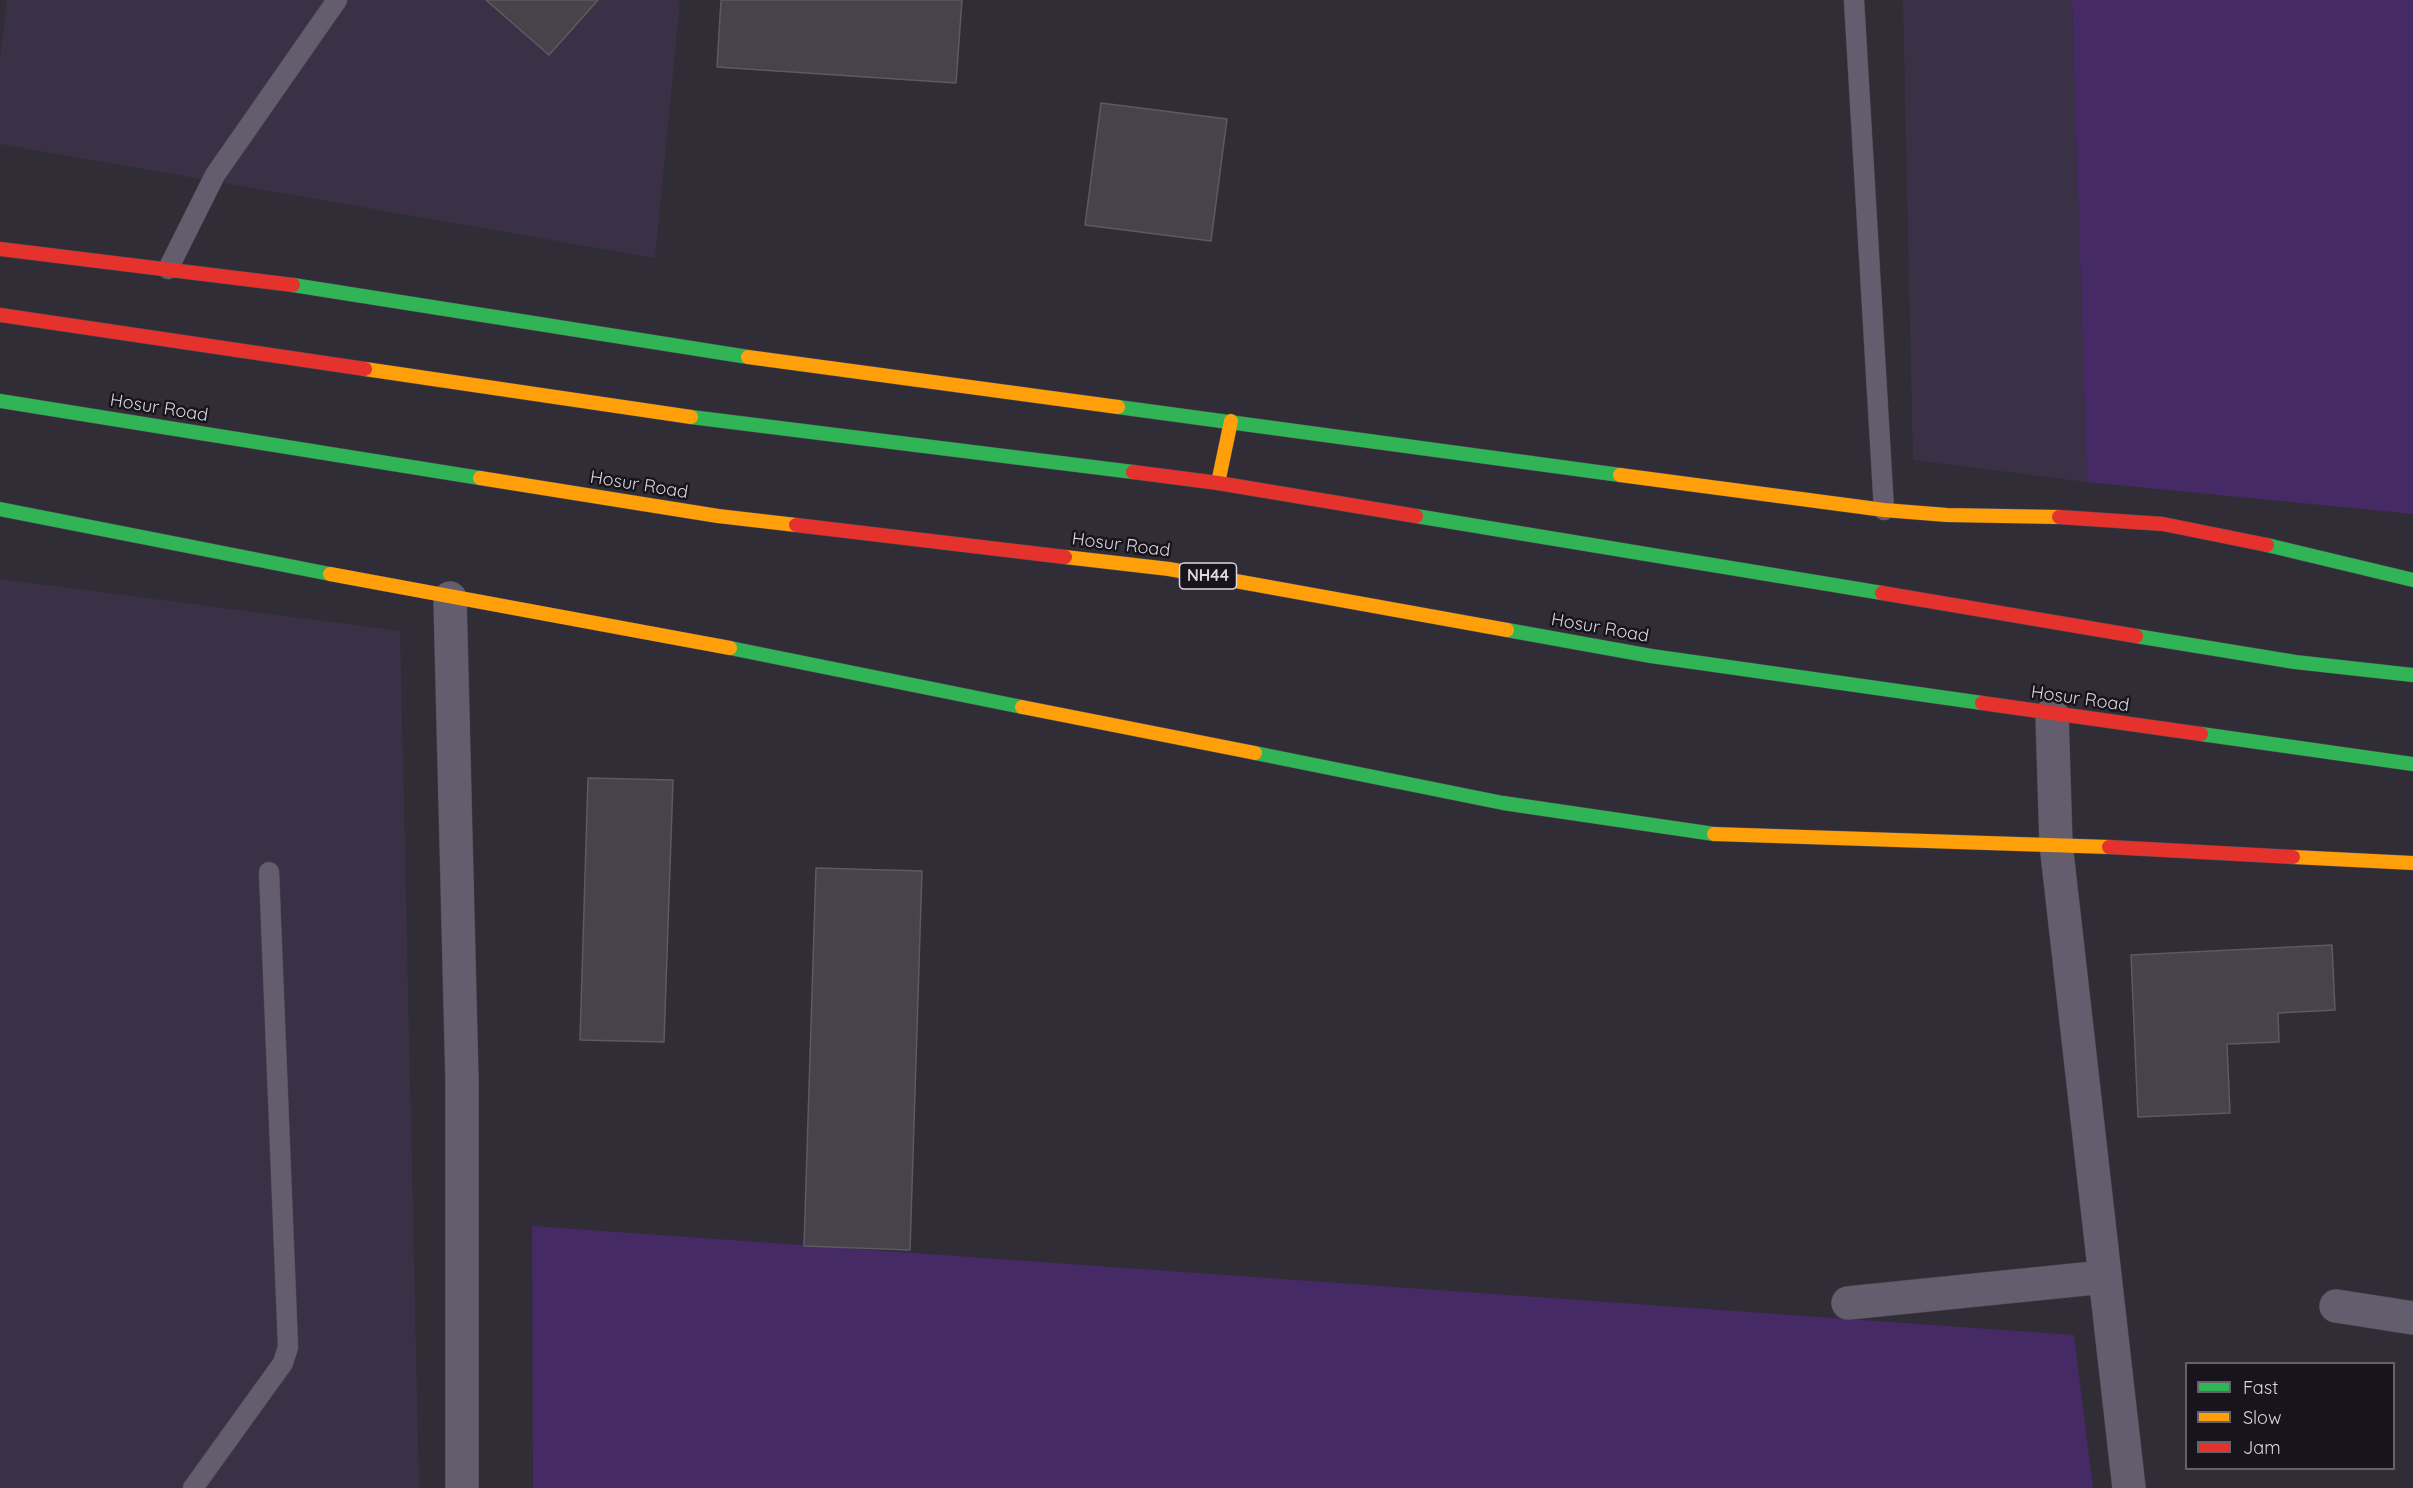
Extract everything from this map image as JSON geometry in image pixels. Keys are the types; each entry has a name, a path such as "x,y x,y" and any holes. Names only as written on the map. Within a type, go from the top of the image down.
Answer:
{"main road":[{"path":"0,249 325,289 732,355 1884,510 1947,515 2082,518 2163,524 2241,539 2413,579"},
{"path":"0,315 685,416 1218,483 2261,656 2413,675"},
{"name":"Hosur Road","path":"0,401 718,516 1169,569 1651,656 2413,765"},
{"path":"1218,483 1231,422"},
{"path":"0,509 450,598 653,633 1503,803 1715,834 2056,844 2413,863"}],"street":[{"path":"450,598 462,1081 462,1488"},
{"path":"2052,714 2056,844 2129,1488"},
{"path":"1848,1303 2104,1277"},
{"path":"2336,1306 2413,1318"}],"lane":[{"path":"168,269 215,175 337,0"},
{"path":"1854,0 1884,510"},
{"path":"193,1488 283,1363 288,1347 270,872"}],"shaded area":[{"path":"7,0 680,0 655,258 0,144 0,60"},
{"path":"1903,0 2072,0 2087,482 1913,460"},
{"path":"2072,0 2413,0 2413,514 2087,482"},
{"path":"0,579 400,631 419,1488 0,1488"},
{"path":"532,1226 2074,1335 2093,1488 533,1488"}],"building":[{"path":"486,0 598,0 549,55"},
{"path":"721,0 962,0 956,83 717,67"},
{"path":"1101,103 1227,119 1211,241 1085,225"},
{"path":"588,778 673,780 664,1042 580,1040"},
{"path":"816,868 922,871 910,1250 804,1246"},
{"path":"2332,945 2335,1010 2278,1013 2279,1042 2227,1044 2230,1113 2138,1117 2131,955"}],"traffic: fast":[{"path":"293,285 748,357"},
{"path":"0,401 480,478"},
{"path":"1118,407 1620,475"},
{"path":"691,417 1133,472"},
{"path":"0,509 330,574"},
{"path":"1416,516 1882,593"},
{"path":"2267,545 2413,580"},
{"path":"1507,630 1651,656 1982,703"},
{"path":"2136,636 2295,662 2413,675"},
{"path":"730,648 1022,707"},
{"path":"2201,734 2413,764"},
{"path":"1255,753 1503,803 1714,834"}],"traffic: slow":[{"path":"748,357 1118,407"},
{"path":"365,369 691,417"},
{"path":"1218,483 1231,421"},
{"path":"1620,475 1884,510 1947,515 2059,517"},
{"path":"480,478 718,516 796,525"},
{"path":"1065,557 1169,569 1507,630"},
{"path":"330,574 730,648"},
{"path":"1022,707 1255,753"},
{"path":"1714,834 2109,847"},
{"path":"2293,857 2413,863"}],"traffic: jam":[{"path":"0,249 293,285"},
{"path":"0,315 365,369"},
{"path":"1133,472 1218,483 1416,516"},
{"path":"2059,517 2163,524 2267,545"},
{"path":"796,525 1065,557"},
{"path":"1882,593 2136,636"},
{"path":"1982,703 2201,734"},
{"path":"2109,847 2293,857"}]}
